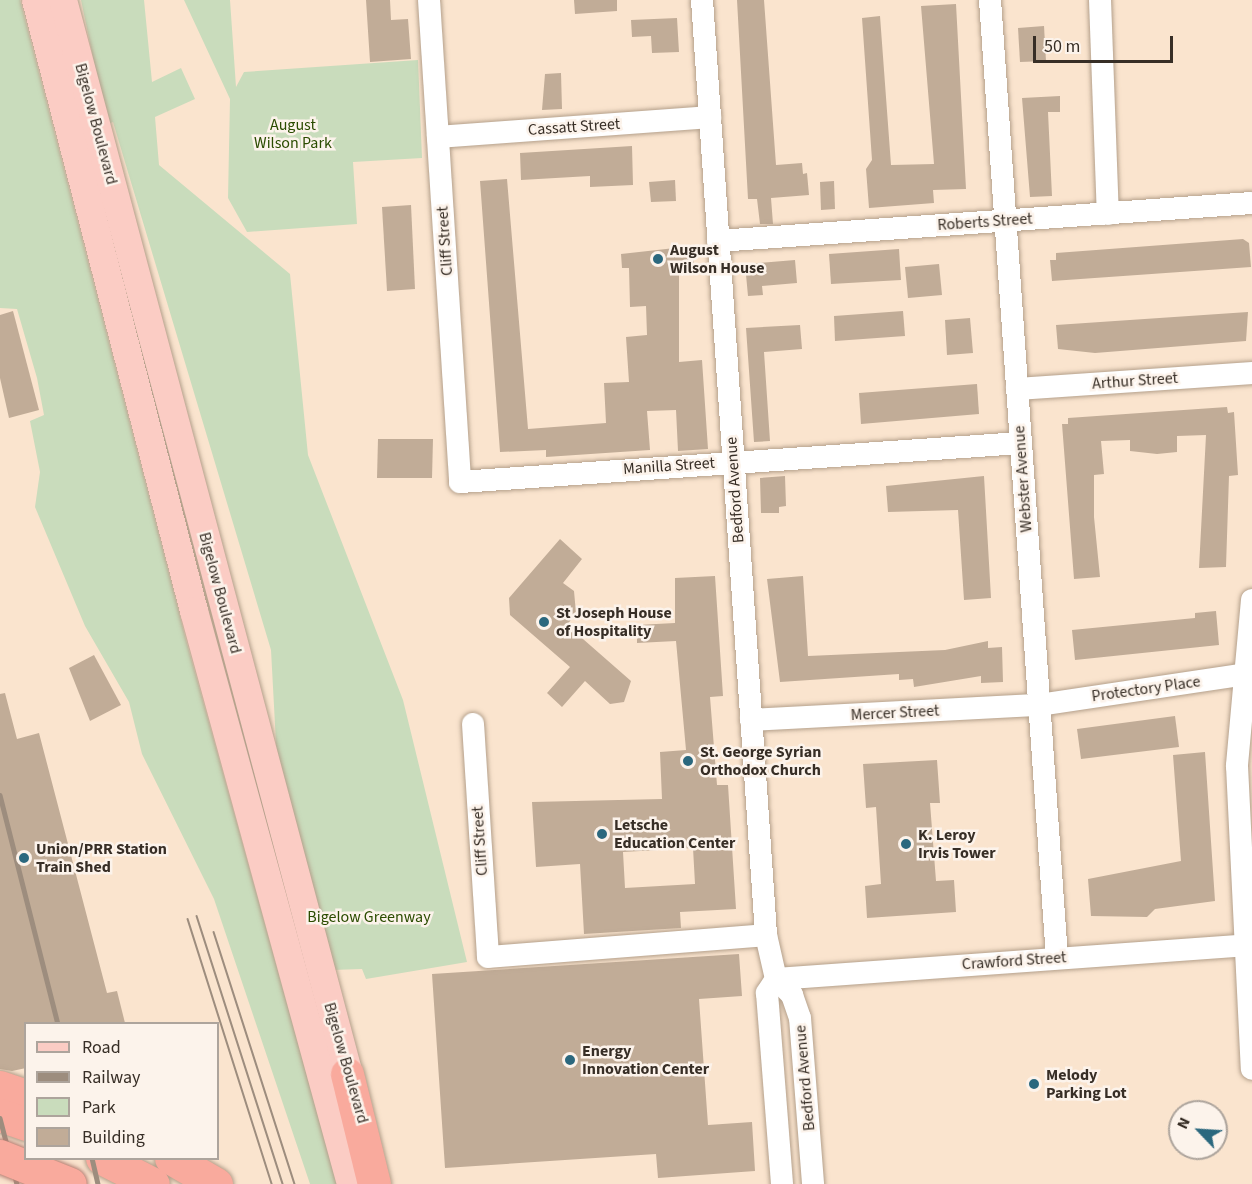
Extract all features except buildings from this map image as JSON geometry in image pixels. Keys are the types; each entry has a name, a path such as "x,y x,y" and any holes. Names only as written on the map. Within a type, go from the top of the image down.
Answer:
{"highway":[{"path":"347,1074 374,1184"},
{"path":"0,1087 24,1095"},
{"path":"0,1115 24,1123"},
{"path":"0,1156 70,1184"},
{"path":"106,1160 153,1184"},
{"path":"174,1160 216,1184"}],"main road":[{"name":"Bigelow Boulevard","path":"36,0 194,611 351,1184"},
{"name":"Bigelow Boulevard","path":"63,0 347,1074 386,1184"}],"street":[{"name":"Cliff Street","path":"429,0 460,482"},
{"name":"Bedford Avenue","path":"702,0 766,935 776,979 792,995 800,1018 813,1184"},
{"name":"Webster Avenue","path":"990,0 1057,958"},
{"path":"1100,0 1108,213"},
{"name":"Cassatt Street","path":"438,137 710,117"},
{"name":"Roberts Street","path":"718,241 1252,203"},
{"name":"Arthur Street","path":"1017,389 1252,373"},
{"name":"Manilla Street","path":"460,482 733,461 1021,443"},
{"path":"1252,600 1248,673 1237,766 1252,1069"},
{"name":"Protectory Place","path":"1039,705 1248,673"},
{"name":"Mercer Street","path":"751,720 1039,705"},
{"name":"Cliff Street","path":"473,724 488,957 766,935"},
{"name":"Crawford Street","path":"776,979 1247,945"},
{"name":"Bedford Avenue","path":"776,979 767,993 782,1184"}],"green space":[{"path":"0,0 20,0 186,640 337,1184 310,1184 214,899 142,754 129,702 85,626 35,507 40,472 30,421 44,415 37,378 17,309 0,308"},
{"name":"Bigelow Greenway","path":"81,0 144,0 152,82 181,68 195,99 155,117 159,165 290,274 308,455 403,700 467,962 366,979 362,969 332,970 277,762 271,650 113,122 107,124"},
{"name":"August Wilson Park","path":"184,0 230,0 236,87 244,72 418,60 422,158 353,162 357,224 247,232 228,198 230,99"}],"tram line":[{"path":"197,916 283,1184"},
{"path":"188,919 272,1184"},
{"path":"214,932 295,1184"}],"railway":[{"path":"0,795 57,1022"},
{"path":"0,1118 17,1184"},
{"path":"92,1160 98,1184"}],"place":[{"name":"August Wilson House","path":"658,259"},
{"name":"St Joseph House of Hospitality","path":"544,622"},
{"name":"St. George Syrian Orthodox Church","path":"688,761"},
{"name":"Letsche Education Center","path":"602,834"},
{"name":"K. Leroy Irvis Tower","path":"906,844"},
{"name":"Union/PRR Station Train Shed","path":"24,858"},
{"name":"Energy Innovation Center","path":"570,1060"},
{"name":"Melody Parking Lot","path":"1034,1084"}]}
